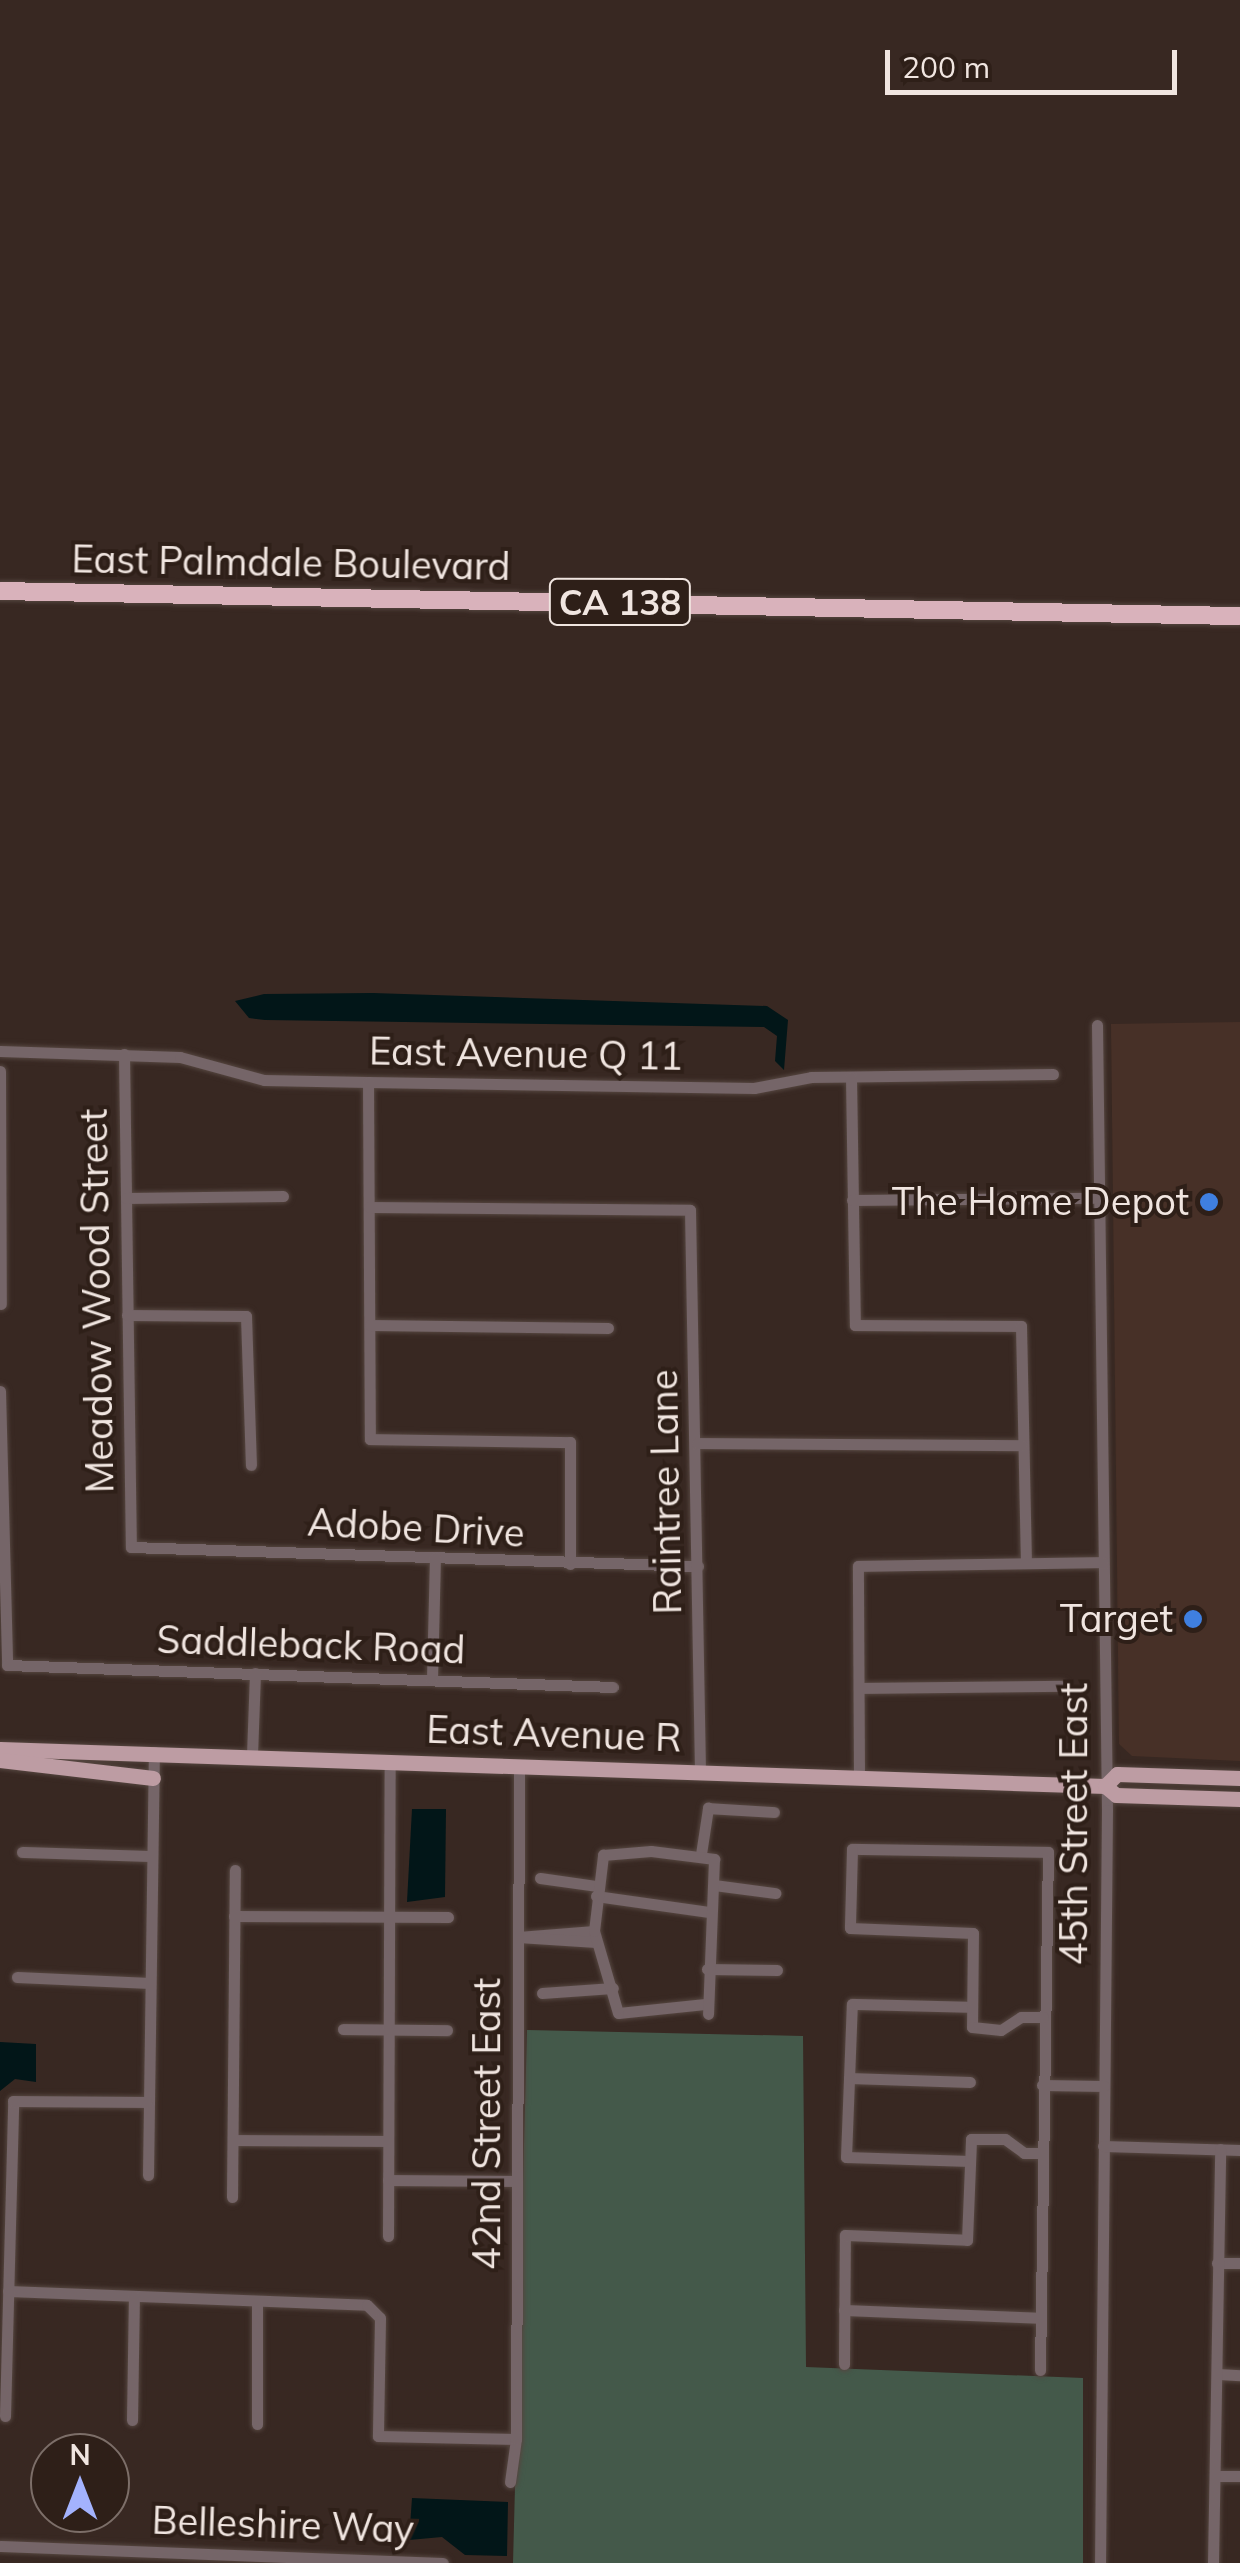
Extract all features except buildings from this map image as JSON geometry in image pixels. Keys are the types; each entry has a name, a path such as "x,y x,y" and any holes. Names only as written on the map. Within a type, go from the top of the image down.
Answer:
{"highway":[{"name":"East Palmdale Boulevard","path":"0,591 1240,616"}],"main road":[{"name":"East Avenue R","path":"0,1748 1105,1786 1116,1794 1240,1799"},
{"path":"0,1760 153,1778"},
{"name":"East Avenue R","path":"1105,1786 1117,1774 1240,1778"}],"street":[{"name":"45th Street East","path":"1097,1024 1105,1786 1100,2563"},
{"name":"East Avenue Q 11","path":"0,1051 180,1057 264,1080 754,1088 851,1077 1053,1074"},
{"name":"Meadow Wood Street","path":"124,1054 131,1547"},
{"path":"0,1071 2,1304"},
{"path":"851,1077 855,1326 1021,1326 1026,1562"},
{"path":"368,1082 370,1439 570,1442 570,1564"},
{"path":"126,1198 283,1196"},
{"path":"852,1200 1098,1198"},
{"name":"Raintree Lane","path":"370,1206 690,1210 700,1772"},
{"path":"127,1315 246,1316 251,1465"},
{"path":"370,1325 608,1328"},
{"name":"Saddleback Road","path":"2,1391 7,1665 614,1687"},
{"path":"697,1443 1022,1445"},
{"name":"Adobe Drive","path":"131,1547 698,1566"},
{"path":"432,1679 435,1558"},
{"path":"859,1779 858,1566 1103,1562"},
{"path":"252,1755 255,1673"},
{"path":"860,1688 1061,1686"},
{"path":"148,2175 154,1752"},
{"path":"388,2236 390,1761"},
{"name":"42nd Street East","path":"510,2482 516,2439 518,1766"},
{"path":"701,1854 708,1808 774,1812"},
{"path":"1040,2370 1042,2017 1048,1852 852,1850 850,1928 973,1933 972,2027 1001,2030 1021,2018 1042,2017"},
{"path":"22,1852 152,1856"},
{"path":"701,1854 714,1859 714,1884 708,1912 707,2009 618,2012 595,1936 596,1891 604,1855 701,1854"},
{"path":"232,2196 235,1870"},
{"path":"540,1878 708,1912"},
{"path":"714,1884 775,1892"},
{"path":"234,1916 448,1916"},
{"path":"518,1936 531,1930 595,1936"},
{"path":"707,1969 777,1970"},
{"path":"17,1977 150,1984"},
{"path":"542,1994 613,1988"},
{"path":"970,2161 846,2157 852,2004 972,2007"},
{"path":"344,2029 447,2030"},
{"path":"849,2078 970,2082"},
{"path":"1042,2085 1104,2086"},
{"path":"5,2416 5,2196 13,2101 147,2102"},
{"path":"844,2364 846,2235 967,2240 971,2139 1004,2139 1024,2153 1042,2153"},
{"path":"233,2140 388,2141"},
{"path":"1103,2146 1240,2150"},
{"path":"1212,2563 1220,2149"},
{"path":"388,2180 517,2181"},
{"path":"1217,2263 1240,2264"},
{"path":"8,2291 375,2310 380,2318 378,2436 516,2439"},
{"path":"132,2420 134,2296"},
{"path":"257,2301 257,2424"},
{"path":"844,2310 1040,2318"},
{"path":"1218,2374 1240,2375"},
{"path":"1215,2476 1240,2476"},
{"name":"Belleshire Way","path":"0,2546 443,2562"}],"shaded area":[{"path":"373,993 767,1006 788,1020 784,1070 775,1061 777,1036 764,1027 265,1020 249,1018 235,1001 264,994"},
{"path":"1240,1022 1240,1761 1132,1756 1119,1744 1111,1024"},
{"path":"412,1809 446,1809 445,1897 407,1902"},
{"path":"0,2042 36,2044 36,2082 15,2079 0,2091"},
{"path":"412,2498 508,2502 507,2556 465,2555 442,2537 409,2540"}],"green space":[{"path":"527,2030 803,2036 806,2367 1083,2378 1083,2563 513,2563"}],"place":[{"name":"The Home Depot","path":"1209,1202"},
{"name":"Target","path":"1193,1619"}]}
